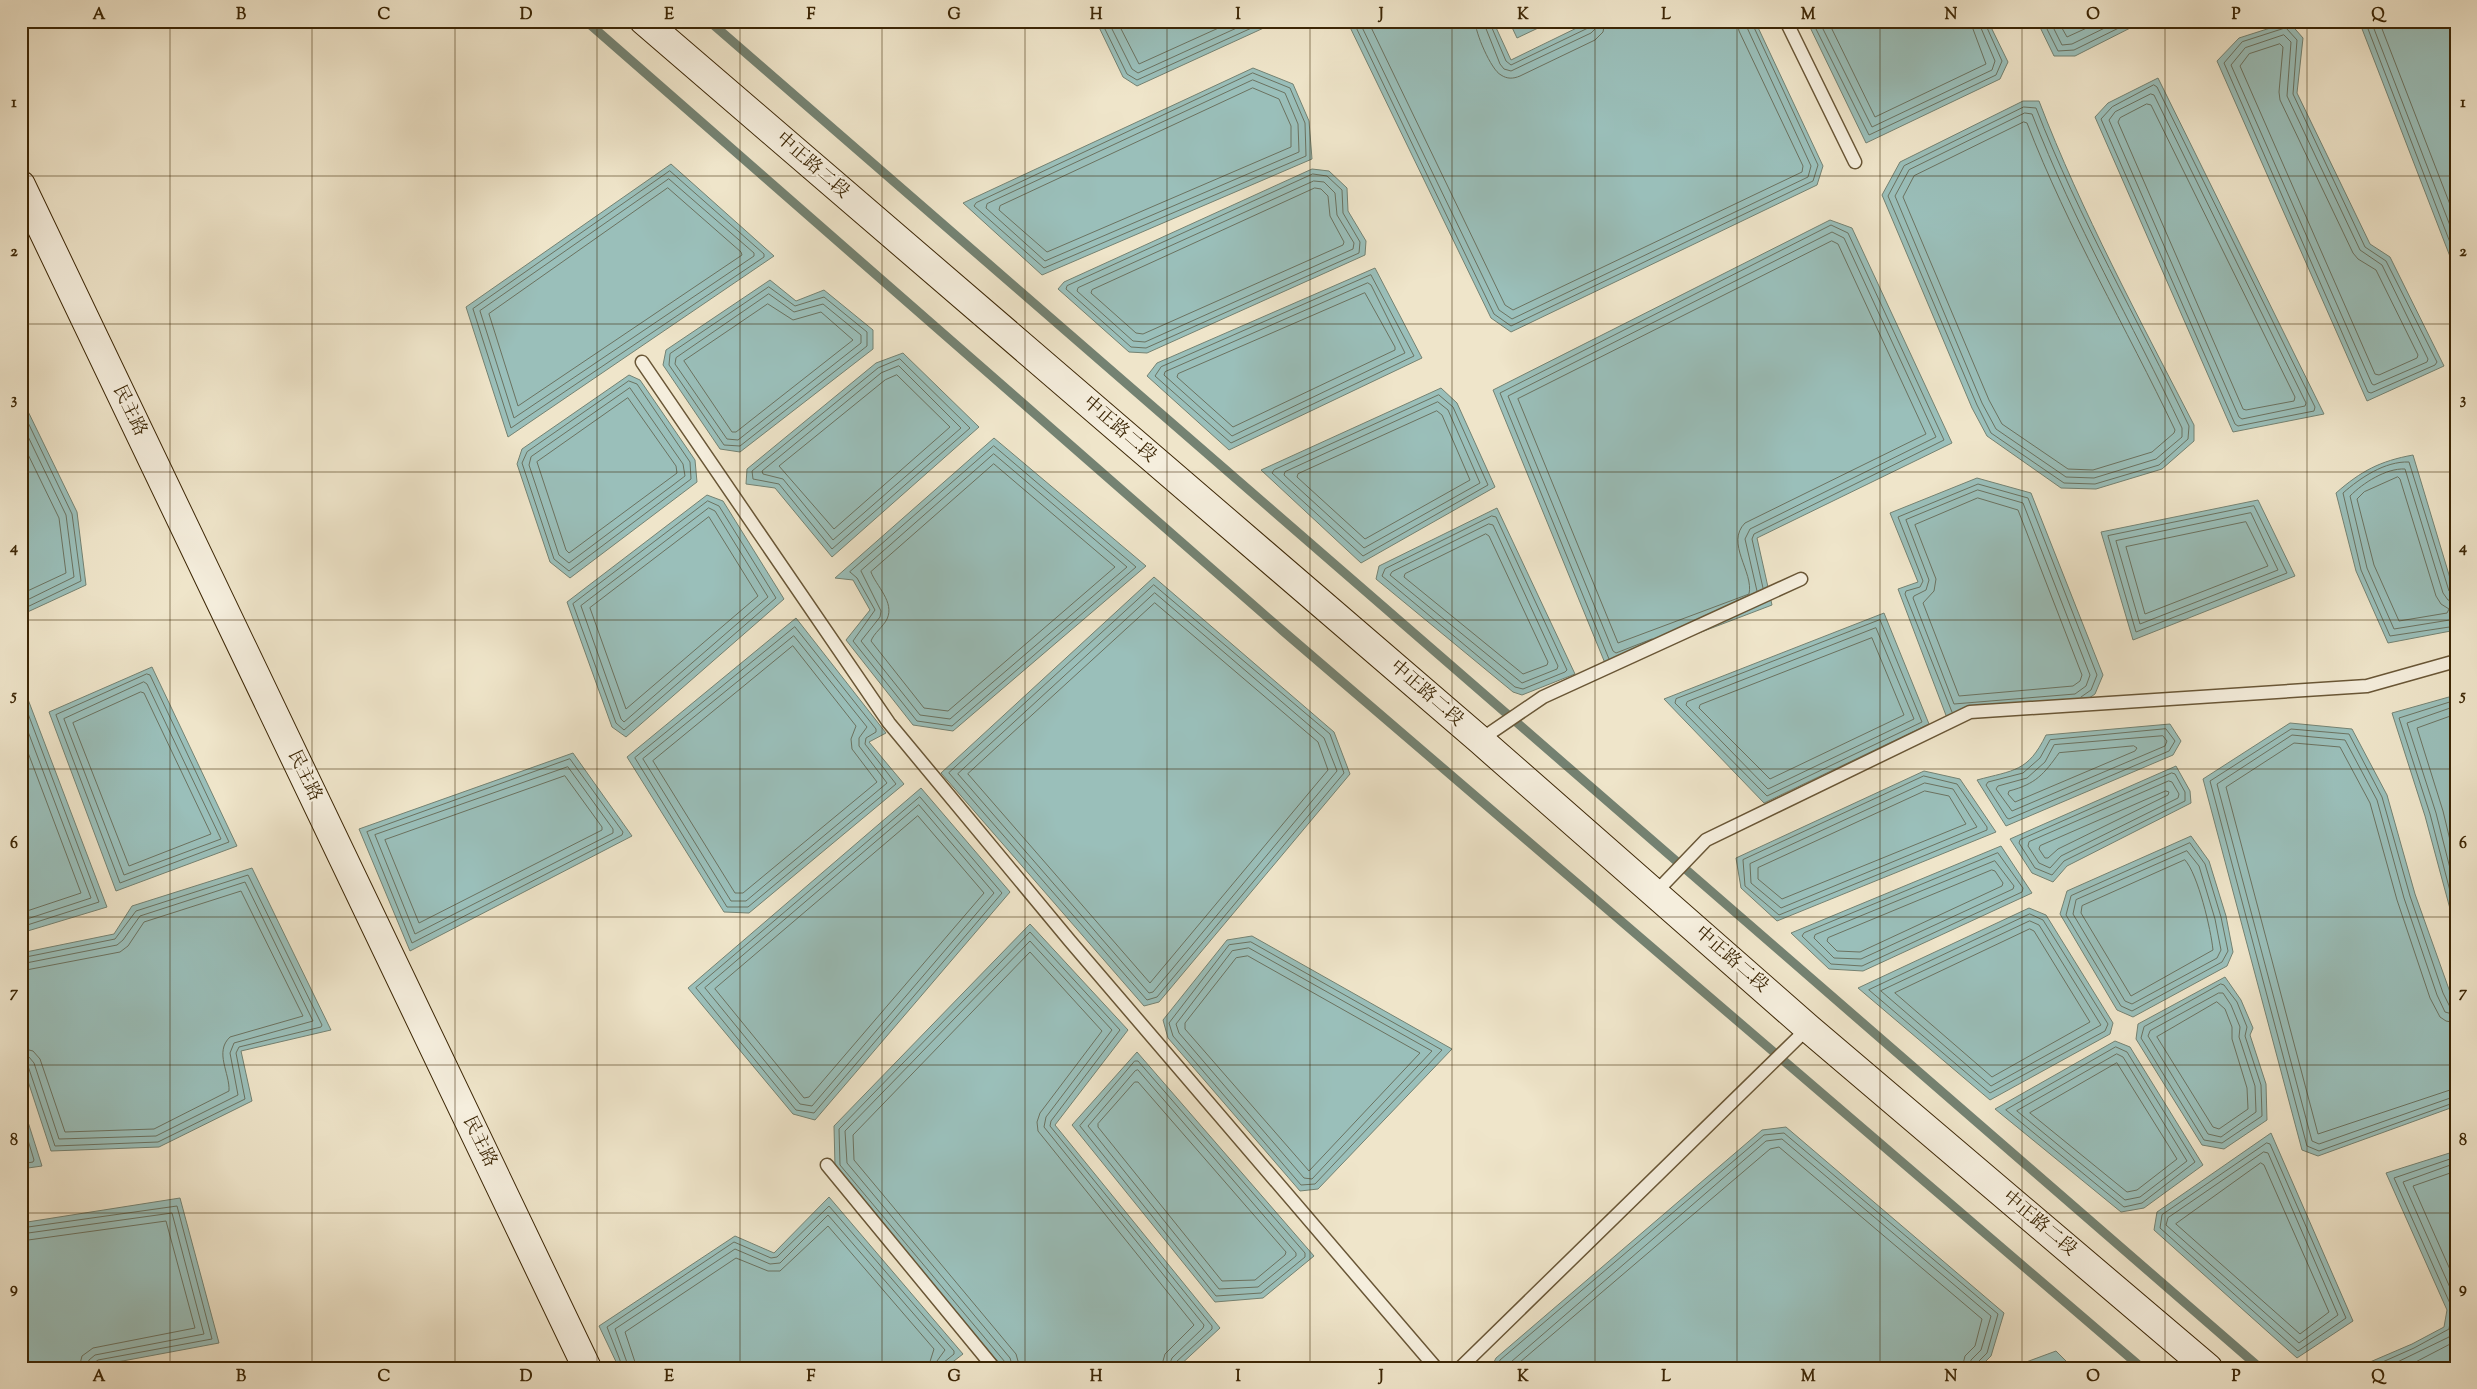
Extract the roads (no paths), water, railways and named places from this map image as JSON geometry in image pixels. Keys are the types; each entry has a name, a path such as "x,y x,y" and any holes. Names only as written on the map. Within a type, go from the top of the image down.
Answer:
{"main road":[{"name":"中正路二段","path":"644,21 1480,740 1808,1028 2208,1368"},
{"name":"民主路","path":"21,185 587,1368"}],"lane":[{"path":"1786,21 1855,162"},
{"path":"642,362 889,723 1070,941 1436,1368"},
{"path":"1480,740 1543,697 1801,578"},
{"path":"1655,893 1706,840 1970,712 2367,686 2456,661"},
{"path":"1460,1368 1808,1028"},
{"path":"827,1166 994,1368"}],"water":[{"path":"1096,21 1279,21 1137,86 1123,77"},
{"path":"1347,21 1493,21 1511,60 1591,21 1755,21 1823,166 1817,185 1511,332 1491,318"},
{"path":"1509,21 1553,21 1517,38"},
{"path":"1807,21 1988,21 2008,62 2000,79 1866,143"},
{"path":"2037,21 2144,21 2075,56 2054,56"},
{"path":"2359,21 2456,21 2456,272"},
{"path":"2289,22 2303,38 2297,93 2370,244 2390,257 2444,366 2367,401 2217,61 2239,38"},
{"path":"1253,68 1293,84 1309,121 1312,159 1042,275 963,203"},
{"path":"2158,78 2324,414 2233,432 2095,117 2108,103"},
{"path":"2023,101 2039,101 2092,225 2194,425 2194,441 2162,469 2096,489 2061,488 1987,436 1972,408 1882,195 1900,162"},
{"path":"671,164 774,256 508,437 466,307"},
{"path":"1312,169 1329,171 1347,188 1348,211 1366,241 1365,255 1147,353 1129,352 1058,289 1064,282"},
{"path":"1830,220 1852,228 1952,443 1757,538 1772,605 1607,668 1493,390"},
{"path":"1375,268 1422,358 1229,450 1147,376 1157,363"},
{"path":"770,280 796,301 824,290 873,330 873,349 740,452 720,449 663,365 666,350"},
{"path":"903,353 979,427 832,557 775,488 746,484 747,469 876,363"},
{"path":"629,375 640,380 695,460 697,482 570,578 550,562 517,464 522,449"},
{"path":"1441,388 1457,403 1495,487 1361,563 1261,470"},
{"path":"21,397 77,512 86,585 21,615"},
{"path":"994,438 1146,566 953,731 913,725 846,640 870,610 853,580 835,578"},
{"path":"2413,455 2456,598 2456,630 2388,643 2356,571 2336,493 2372,468 2391,460"},
{"path":"1977,478 2031,493 2103,675 2095,694 2079,705 1947,718 1898,589 1918,582 1890,513"},
{"path":"707,495 723,501 784,599 626,737 612,727 567,602"},
{"path":"2258,500 2295,576 2133,640 2101,532"},
{"path":"1497,508 1575,674 1522,695 1513,692 1376,579 1379,566"},
{"path":"1154,577 1334,732 1350,774 1159,1002 1144,1006 941,773"},
{"path":"1884,613 1929,724 1764,803 1664,699"},
{"path":"796,618 886,733 869,742 904,784 749,913 724,912 627,757"},
{"path":"152,667 237,846 116,891 49,712"},
{"path":"21,681 107,907 21,933"},
{"path":"2456,695 2456,931 2425,816 2392,713"},
{"path":"2290,723 2352,729 2387,795 2415,894 2456,1009 2456,1106 2318,1156 2302,1150 2203,779"},
{"path":"2170,724 2181,741 2173,755 2006,826 1977,780 2019,768 2033,756 2046,735"},
{"path":"573,753 632,836 410,951 359,829"},
{"path":"2176,766 2190,791 2191,803 2067,866 2053,882 2032,873 2010,839"},
{"path":"1924,771 1960,779 1996,832 1777,921 1741,888 1736,858"},
{"path":"921,788 1010,892 815,1120 793,1114 688,988"},
{"path":"2191,836 2209,861 2226,916 2233,952 2227,966 2133,1017 2117,1010 2060,914 2067,891"},
{"path":"2001,846 2032,893 1863,971 1829,969 1791,933"},
{"path":"252,868 331,1030 241,1051 252,1101 159,1147 51,1151 21,1060 21,953 114,934 132,906"},
{"path":"2029,908 2046,915 2113,1023 2110,1034 1990,1100 1858,988"},
{"path":"1030,924 1128,1030 1055,1125 1220,1328 1177,1368 1003,1368 835,1167 834,1126"},
{"path":"1252,936 1452,1049 1318,1189 1300,1191 1168,1038 1163,1020 1227,940"},
{"path":"2225,977 2241,1000 2253,1028 2250,1035 2266,1084 2267,1120 2224,1149 2202,1145 2136,1039 2138,1024"},
{"path":"2115,1041 2130,1047 2203,1165 2144,1208 2121,1212 1995,1109"},
{"path":"1137,1052 1314,1256 1263,1298 1215,1302 1072,1125"},
{"path":"21,1100 42,1166 21,1169"},
{"path":"1786,1127 2004,1313 1991,1356 1979,1368 1491,1368 1496,1358 1762,1130"},
{"path":"2271,1133 2353,1321 2297,1358 2154,1230 2157,1212"},
{"path":"2456,1151 2456,1368 2356,1368 2412,1344 2444,1327 2447,1310 2386,1173"},
{"path":"829,1197 963,1354 945,1368 619,1368 599,1326 735,1236 774,1253"},
{"path":"180,1198 219,1343 85,1368 21,1368 21,1223"},
{"path":"2056,1351 2073,1368 2010,1368"}],"waterway":[{"path":"586,21 1283,631 2142,1368"},
{"path":"709,21 2260,1368"}]}
